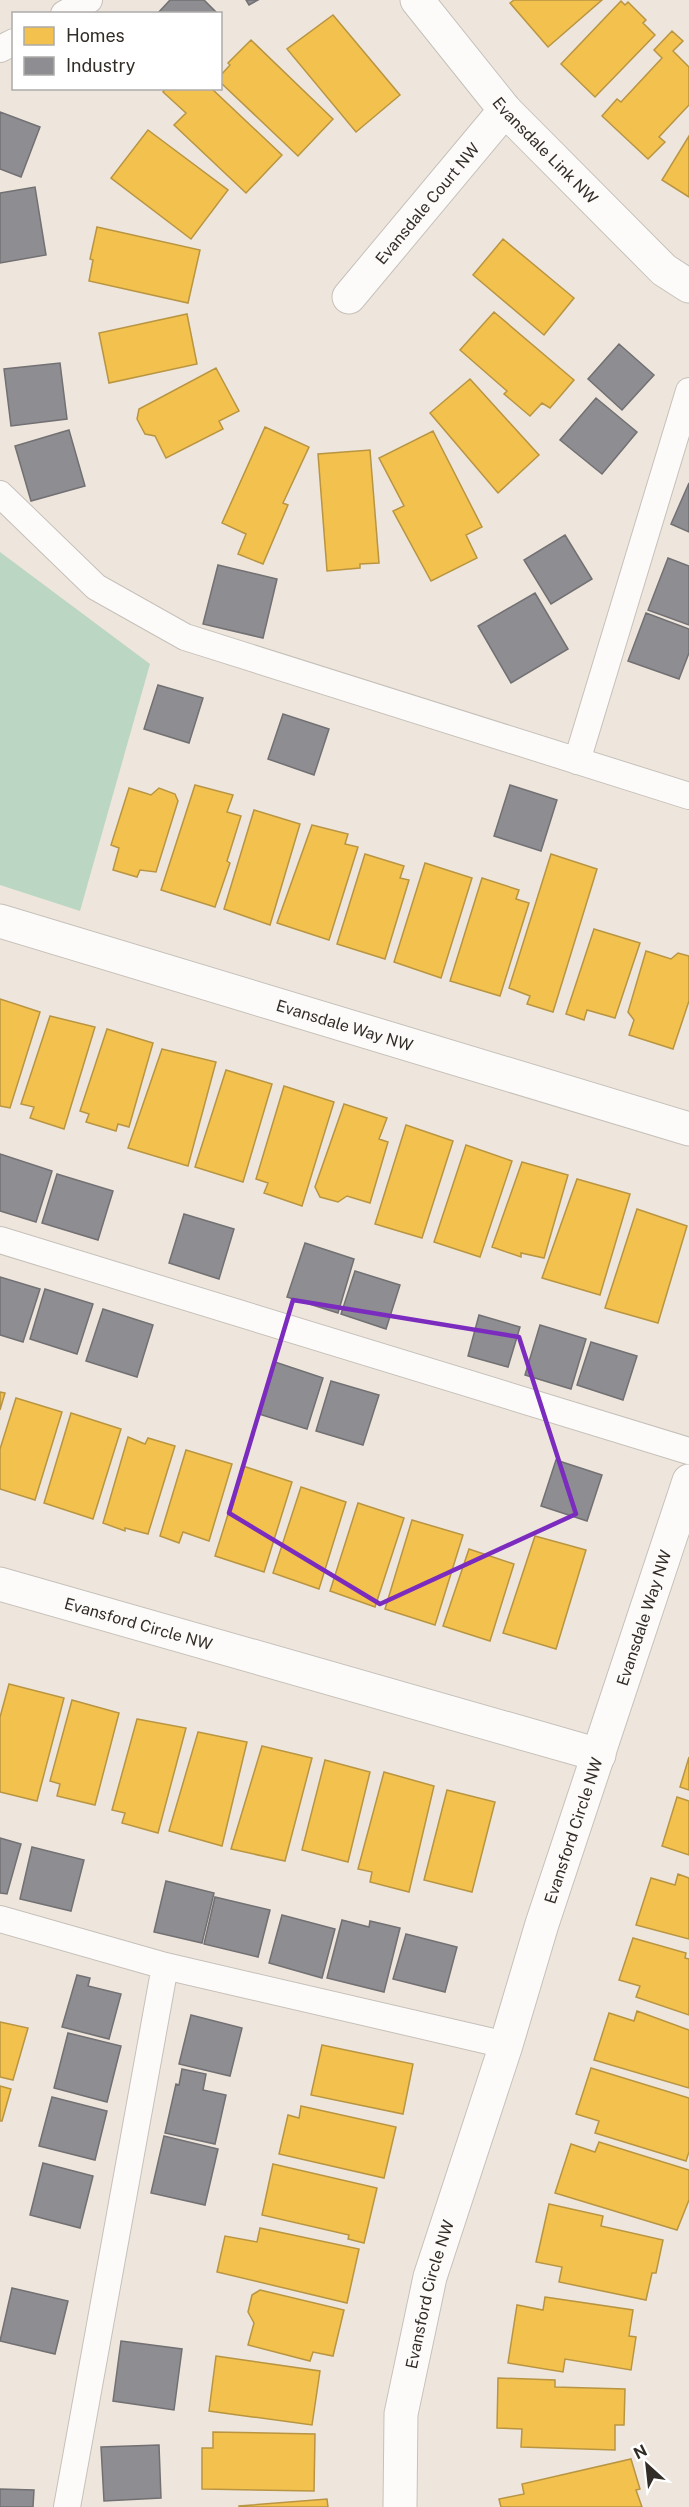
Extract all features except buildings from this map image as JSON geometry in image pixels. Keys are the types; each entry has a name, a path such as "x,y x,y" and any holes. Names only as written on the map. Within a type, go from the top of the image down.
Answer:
{"street":[{"name":"Evansdale Link NW","path":"417,0 506,110 664,270 689,286"},
{"name":"Evansdale Court NW","path":"349,297 506,110"},
{"name":"Evansdale Way NW","path":"0,921 689,1129"},
{"name":"Evansdale Way NW","path":"599,1755 689,1481"},
{"name":"Evansford Circle NW","path":"0,1584 599,1755 542,1924 506,2045 430,2277 401,2414 400,2507"}],"lane":[{"path":"68,12 89,0"},
{"path":"577,761 689,391"},
{"path":"0,494 96,587 185,637 689,796"},
{"path":"0,1240 689,1451"},
{"path":"0,1919 165,1966 506,2045"},
{"path":"67,2507 165,1966"}],"highlighted area":[{"path":"293,1300 519,1337 576,1514 380,1604 229,1513"}],"green space":[{"path":"0,552 150,664 80,911 0,885"}]}
